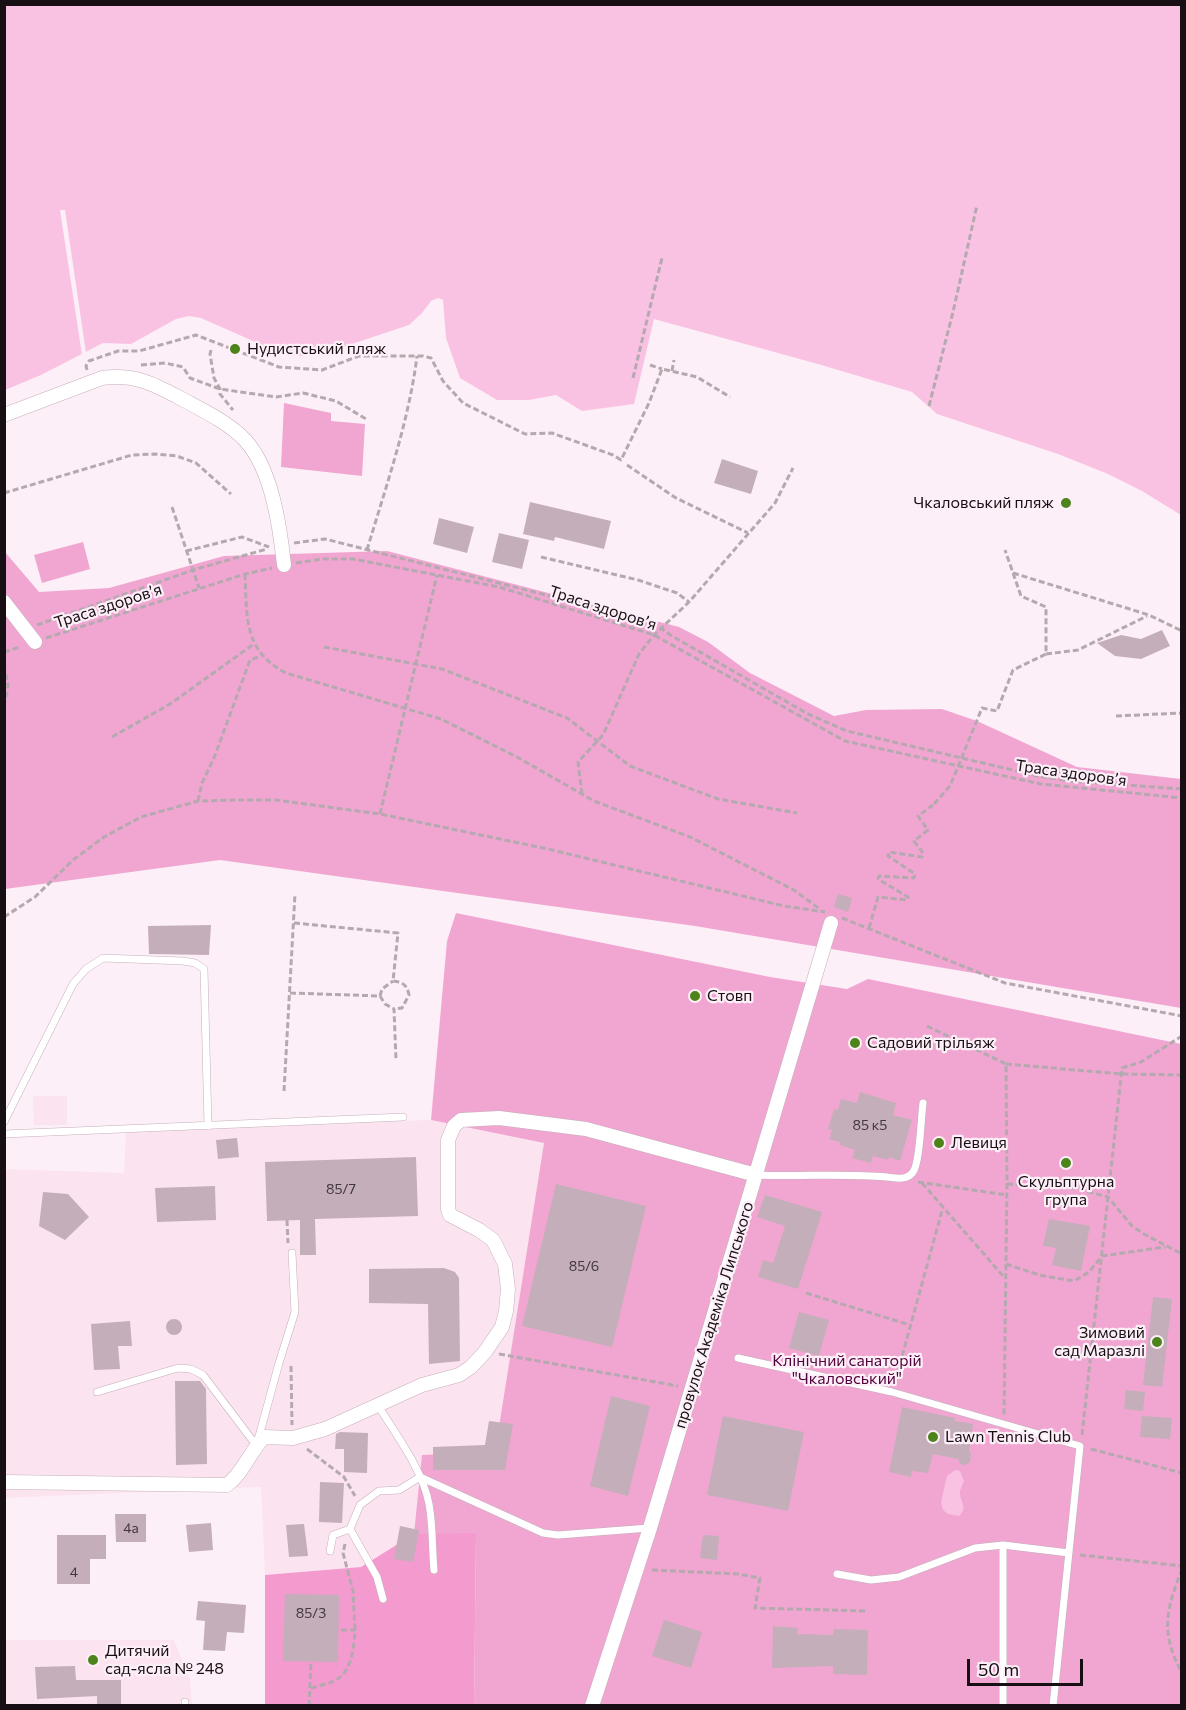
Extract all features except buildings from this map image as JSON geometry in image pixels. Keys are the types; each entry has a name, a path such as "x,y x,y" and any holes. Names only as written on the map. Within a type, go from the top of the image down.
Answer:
{"street":[{"path":"4,414 102,378 136,379 156,385 219,420 244,439 255,455 277,509 284,565"},
{"path":"4,602 35,642"},
{"name":"провулок Академіка Липського","path":"592,1706 638,1569 834,918"},
{"path":"4,1482 227,1485 237,1478 244,1463 264,1437 293,1438 325,1429 422,1385 459,1376 471,1367 485,1352 501,1327 506,1311 508,1289 505,1264 493,1240 450,1215 448,1209 448,1140 453,1126 461,1120 500,1118 586,1129 756,1175"}],"lane":[{"path":"4,1122 73,984 86,969 103,958 183,960 195,963 204,969 207,1126"},
{"path":"756,1175 796,1177 854,1174 905,1178 913,1173 917,1162 922,1103"},
{"path":"4,1134 402,1117"},
{"path":"256,1445 295,1312 292,1253"},
{"path":"738,1358 892,1392 1080,1446 1053,1706"},
{"path":"97,1392 178,1368 191,1369 203,1375 256,1445"},
{"path":"377,1404 401,1441 420,1477 429,1503 434,1570"},
{"path":"420,1477 543,1533 558,1535 650,1528"},
{"path":"330,1551 333,1535 350,1529 360,1505 379,1491 399,1490 420,1477"},
{"path":"350,1529 377,1577 383,1599"},
{"path":"837,1574 871,1580 899,1577 975,1548 1003,1545 1069,1553"},
{"path":"1003,1545 1003,1706"}],"path":[{"path":"929,406 977,205"},
{"path":"633,378 662,258"},
{"path":"90,383 86,366 89,361 118,351 139,351 196,335 279,367 322,370 359,356 431,358 443,381 463,403 525,434 552,433 621,460 649,403 662,369"},
{"path":"211,350 214,378 220,389 219,394 236,413"},
{"path":"367,550 398,444 414,380 417,356"},
{"path":"672,371 674,360"},
{"path":"115,377 120,367 165,363 183,367 190,378 220,389 276,397 303,393 336,401 366,419"},
{"path":"650,365 697,377 730,397"},
{"path":"4,493 132,455 155,454 177,456 196,463 231,494"},
{"path":"627,465 676,498 748,533"},
{"path":"582,794 578,762 603,735 639,654 654,635 689,602 775,503 792,468"},
{"path":"172,507 199,589"},
{"path":"25,629 193,570 271,548 242,537 186,551"},
{"path":"282,544 325,539 652,622 808,714 847,731 1070,781 1182,789"},
{"path":"1005,550 1021,596 1046,607 1046,654"},
{"path":"541,557 638,580 677,592 689,602"},
{"name":"Траса здоров’я","path":"4,652 246,574 284,565 337,558 499,587 654,635 845,741 1041,784 1182,798"},
{"path":"1013,573 1149,615 1182,631"},
{"path":"246,574 248,623 254,644 261,656 271,665 286,673 441,719 517,756 594,801 690,837 794,890 834,918 869,928 1005,983 1182,1017"},
{"path":"380,814 436,575"},
{"path":"869,928 878,897 907,900 908,897 878,879 879,876 914,878 915,874 888,856 889,852 922,857 923,853 914,841 928,830 918,816 934,804 950,786 982,708 997,711 1013,670 1046,654 1078,650 1149,615"},
{"path":"112,737 170,705 254,644"},
{"path":"324,647 442,669 567,718 630,766 718,799 797,813"},
{"path":"198,801 202,783 214,758 250,660 261,656"},
{"path":"4,665 8,686 4,706"},
{"path":"1116,716 1182,713"},
{"path":"4,917 35,897 73,860 104,837 141,817 198,801 276,801 380,814 548,849 784,906 823,911 834,918"},
{"path":"284,1091 295,894"},
{"path":"294,923 398,933 393,981"},
{"path":"393,981 401,982 408,988 410,995 402,1008 394,1009 385,1004 380,996 382,989 393,981"},
{"path":"290,993 380,996"},
{"path":"394,1009 396,1060"},
{"path":"927,1026 1006,1064 1122,1074 1182,1076"},
{"path":"1182,1036 1141,1062 1122,1068 1080,1446 1182,1473"},
{"path":"1004,1425 1006,1064"},
{"path":"921,1182 1005,1279"},
{"path":"1007,1184 1074,1188 1108,1197 1132,1226 1182,1254"},
{"path":"892,1392 943,1207"},
{"path":"288,1220 288,1244"},
{"path":"1006,1263 1039,1275 1074,1281 1089,1272 1102,1256 1167,1247"},
{"path":"806,1293 910,1325"},
{"path":"485,1352 692,1389"},
{"path":"291,1362 293,1438 344,1477 360,1505"},
{"path":"311,1688 336,1680 349,1664 354,1648 353,1591 343,1553 350,1529"},
{"path":"1069,1553 1182,1568 1169,1602 1167,1628 1171,1654 1182,1674"},
{"path":"638,1569 738,1574 760,1578 755,1608 865,1611"},
{"path":"338,1630 355,1630"},
{"path":"309,1706 311,1662"}],"shaded area":[{"path":"5,5 1181,5 1181,515 1142,491 1108,474 1058,454 937,414 912,392 654,319 634,404 582,411 556,395 529,400 497,400 460,378 446,338 443,300 438,298 431,301 409,325 319,355 299,356 280,353 201,318 189,316 176,319 131,344 103,343 41,375 5,390"},
{"path":"33,1096 67,1096 67,1125 34,1125"},
{"path":"431,1120 544,1143 495,1453 414,1534 361,1567 265,1575 261,1487 5,1498 4,1169 124,1173 126,1129"},
{"path":"955,1470 960,1471 964,1481 960,1491 963,1509 959,1516 948,1514 943,1510 941,1502 947,1476"},
{"path":"476,1533 474,1705 265,1706 265,1575 361,1567 414,1534"},
{"name":"Дитячий сад-ясла № 248","path":"5,1640 174,1640 190,1679 192,1705 5,1706"}],"green space":[{"path":"284,403 331,413 331,421 365,424 362,476 281,467"},
{"path":"83,542 90,569 42,583 34,555"},
{"path":"387,551 679,627 708,642 750,673 834,716 866,710 942,709 977,721 1077,767 1181,779 1181,1008 695,926 220,860 5,889 5,552 39,592 109,588 224,556"},
{"name":"Клінічний санаторій \"Чкаловський\"","path":"456,913 770,977 847,989 868,979 1181,1044 1181,1705 474,1705 476,1534 414,1534 422,1455 495,1452 544,1143 431,1120 447,941"}],"pier":[{"path":"60,210 65,210 86,353 82,355"}],"place":[{"name":"Нудистський пляж","path":"235,349"},
{"name":"Чкаловський пляж","path":"1066,503"},
{"name":"Стовп","path":"695,996"},
{"name":"Садовий трільяж","path":"855,1043"},
{"name":"Левиця","path":"939,1143"},
{"name":"Скульптурна група","path":"1066,1163"},
{"name":"Зимовий сад Маразлі","path":"1157,1342"},
{"name":"Lawn Tennis Club","path":"933,1437"},
{"name":"Дитячий сад-ясла № 248","path":"93,1660"}]}
